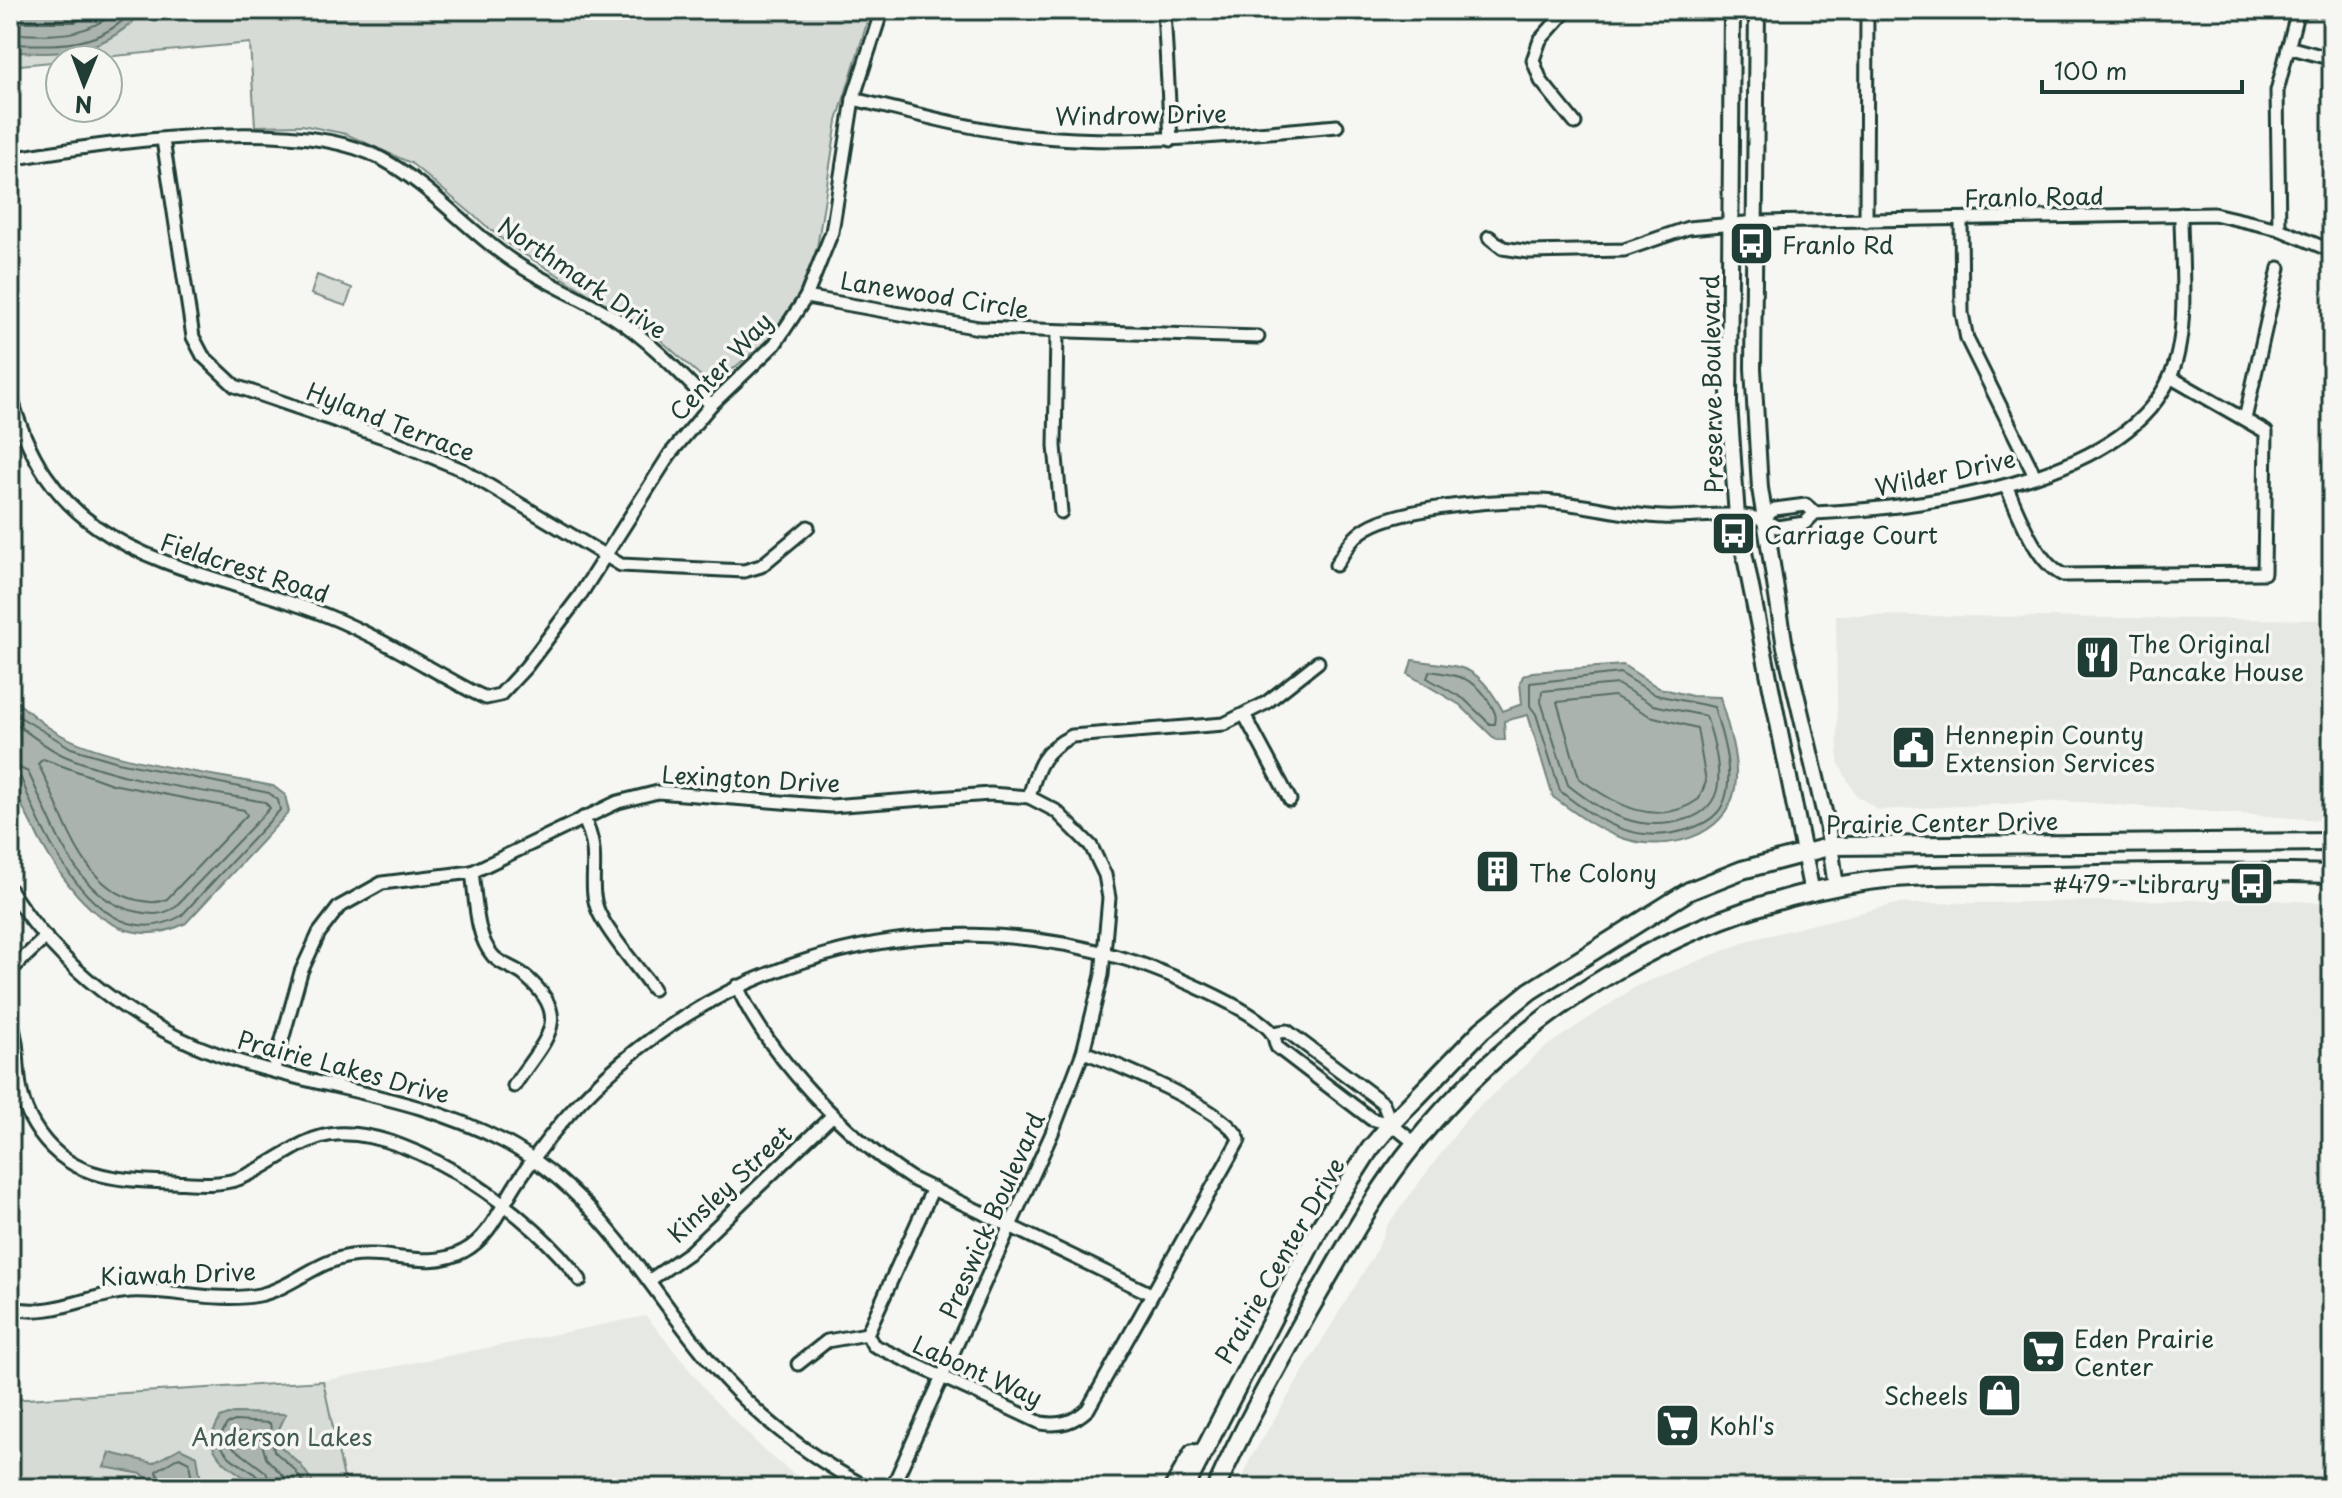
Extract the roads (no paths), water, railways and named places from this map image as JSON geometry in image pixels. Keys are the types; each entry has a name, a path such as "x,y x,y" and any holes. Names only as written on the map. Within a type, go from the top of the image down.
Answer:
{"main road":[{"name":"Prairie Center Drive","path":"1185,1488 1320,1227 1370,1149 1391,1124 1482,1030 1575,960 1689,891 1742,870 1832,846 2332,842"},
{"path":"1216,1488 1243,1426 1321,1290 1373,1203 1415,1143 1468,1084 1524,1034 1606,975 1702,928 1812,893 1895,878 2332,874"},
{"path":"1173,1488 1181,1469 1222,1412"}],"street":[{"name":"Center Way","path":"486,698 500,695 552,636 670,454 711,405 775,344 806,297 832,232 853,99 882,10"},
{"path":"1164,10 1171,140"},
{"path":"1567,10 1540,40 1533,60 1541,81 1575,123"},
{"name":"Preserve Boulevard","path":"1732,10 1729,403 1737,517 1755,622 1812,893"},
{"name":"Preserve Boulevard","path":"1757,10 1753,368 1763,519 1794,690 1832,846 1836,887"},
{"path":"1866,221 1867,10"},
{"path":"2279,229 2277,91 2298,10"},
{"path":"2288,47 2332,59"},
{"name":"Windrow Drive","path":"853,99 983,129 1095,141 1171,140 1337,126"},
{"name":"Northmark Drive","path":"10,159 85,147 163,140 300,136 333,140 381,158 427,190 508,257 613,317 645,340 711,405"},
{"name":"Hyland Terrace","path":"163,140 187,316 193,337 220,374 255,394 389,439 463,470 604,556 631,567 744,571 768,561 808,527"},
{"name":"Wilder Drive","path":"1815,513 1806,505 1775,509 1763,519 1777,527 1805,523 1815,513 1890,508 2006,486 2080,458 2125,433 2158,400 2170,377 2180,338 2181,214"},
{"name":"Franlo Road","path":"1489,237 1503,248 1529,252 1624,250 1688,228 1757,222 2214,214 2279,229 2332,251"},
{"path":"1961,219 1962,313 1967,339 2035,476"},
{"path":"2245,419 2279,268"},
{"name":"Lanewood Circle","path":"806,297 955,325 1057,333 1258,337"},
{"name":"Lanewood Circle","path":"1057,333 1055,446 1061,512"},
{"path":"2006,486 2029,533 2053,570 2063,575 2255,576 2264,573 2267,564 2266,432 2170,377"},
{"name":"Fieldcrest Road","path":"10,392 28,446 49,479 74,508 105,534 140,555 179,570 315,611 486,698"},
{"path":"1336,565 1348,544 1370,526 1446,508 1550,501 1663,517 1763,519"},
{"path":"1029,797 1042,757 1053,745 1072,736 1201,728 1245,716 1318,662"},
{"path":"1245,716 1290,800"},
{"name":"Lexington Drive","path":"274,1069 301,972 319,933 339,907 382,883 472,872 618,802 658,792 831,806 980,794 1029,797 1056,811 1079,832 1095,854 1105,875 1109,898 1104,952"},
{"path":"583,818 596,847 595,887 599,914 653,989"},
{"path":"472,872 481,930 494,957 522,972 553,1007 549,1030 514,1086"},
{"name":"Prairie Lakes Drive","path":"10,890 46,937 91,983 131,1013 176,1037 222,1056 423,1106 465,1122 533,1160 578,1196 610,1228 723,1377 760,1414 800,1447 868,1488"},
{"name":"Kiawah Drive","path":"10,1307 42,1310 127,1292 163,1290 241,1298 264,1294 335,1259 357,1255 432,1260 450,1258 482,1237 533,1160 596,1085 642,1044 690,1011 737,986 787,965 839,950 933,936 1024,938 1104,952 1196,987 1272,1033"},
{"path":"10,971 46,937"},
{"name":"Preswick Boulevard","path":"892,1488 1052,1133 1083,1052 1104,952"},
{"path":"737,986 760,1028 833,1115 884,1161 1151,1294"},
{"path":"10,1019 17,1081 34,1126 57,1152 86,1171 109,1179 212,1184 259,1170 317,1137 346,1134 415,1151 502,1205 559,1251 580,1280"},
{"path":"1391,1124 1383,1103 1287,1031 1272,1033 1277,1047 1347,1101 1371,1119 1391,1124 1415,1143"},
{"name":"Labont Way","path":"867,1334 879,1350 1041,1423 1067,1423 1088,1409 1151,1294 1239,1146 1238,1135 1187,1097 1083,1052"},
{"name":"Kinsley Street","path":"650,1280 690,1252 833,1115"},
{"path":"798,1364 827,1341 867,1334 933,1188"}],"water":[{"path":"144,10 115,35 99,43 44,44 44,53 10,51 10,12"},
{"path":"1412,660 1457,667 1476,675 1485,683 1503,711 1522,704 1520,683 1523,676 1532,672 1623,665 1659,688 1692,696 1720,697 1736,765 1735,788 1730,805 1707,830 1674,842 1656,844 1613,835 1553,797 1528,715 1504,721 1505,740 1496,740 1460,705 1408,674"},
{"path":"17,702 51,729 97,750 158,765 273,786 285,795 289,812 186,923 160,932 137,932 115,925 77,895 48,854 21,803 10,771 9,754 10,703"},
{"path":"234,1413 286,1414 278,1431 281,1447 300,1464 317,1488 257,1488 223,1461 210,1438 220,1418"},
{"path":"180,1448 197,1456 202,1488 160,1488 142,1474 104,1467 110,1453 153,1463"}],"place":[{"name":"Franlo Rd","path":"1751,244"},
{"name":"Carriage Court","path":"1733,534"},
{"name":"The Original Pancake House","path":"2097,657"},
{"name":"Hennepin County Extension Services","path":"1914,748"},
{"name":"The Colony","path":"1498,872"},
{"name":"#479 - Library","path":"2251,883"},
{"name":"Eden Prairie Center","path":"2043,1352"},
{"name":"Scheels","path":"1999,1395"},
{"name":"Kohl's","path":"1678,1425"}],"park label":[{"name":"Anderson Lakes","path":"282,1436"}]}
